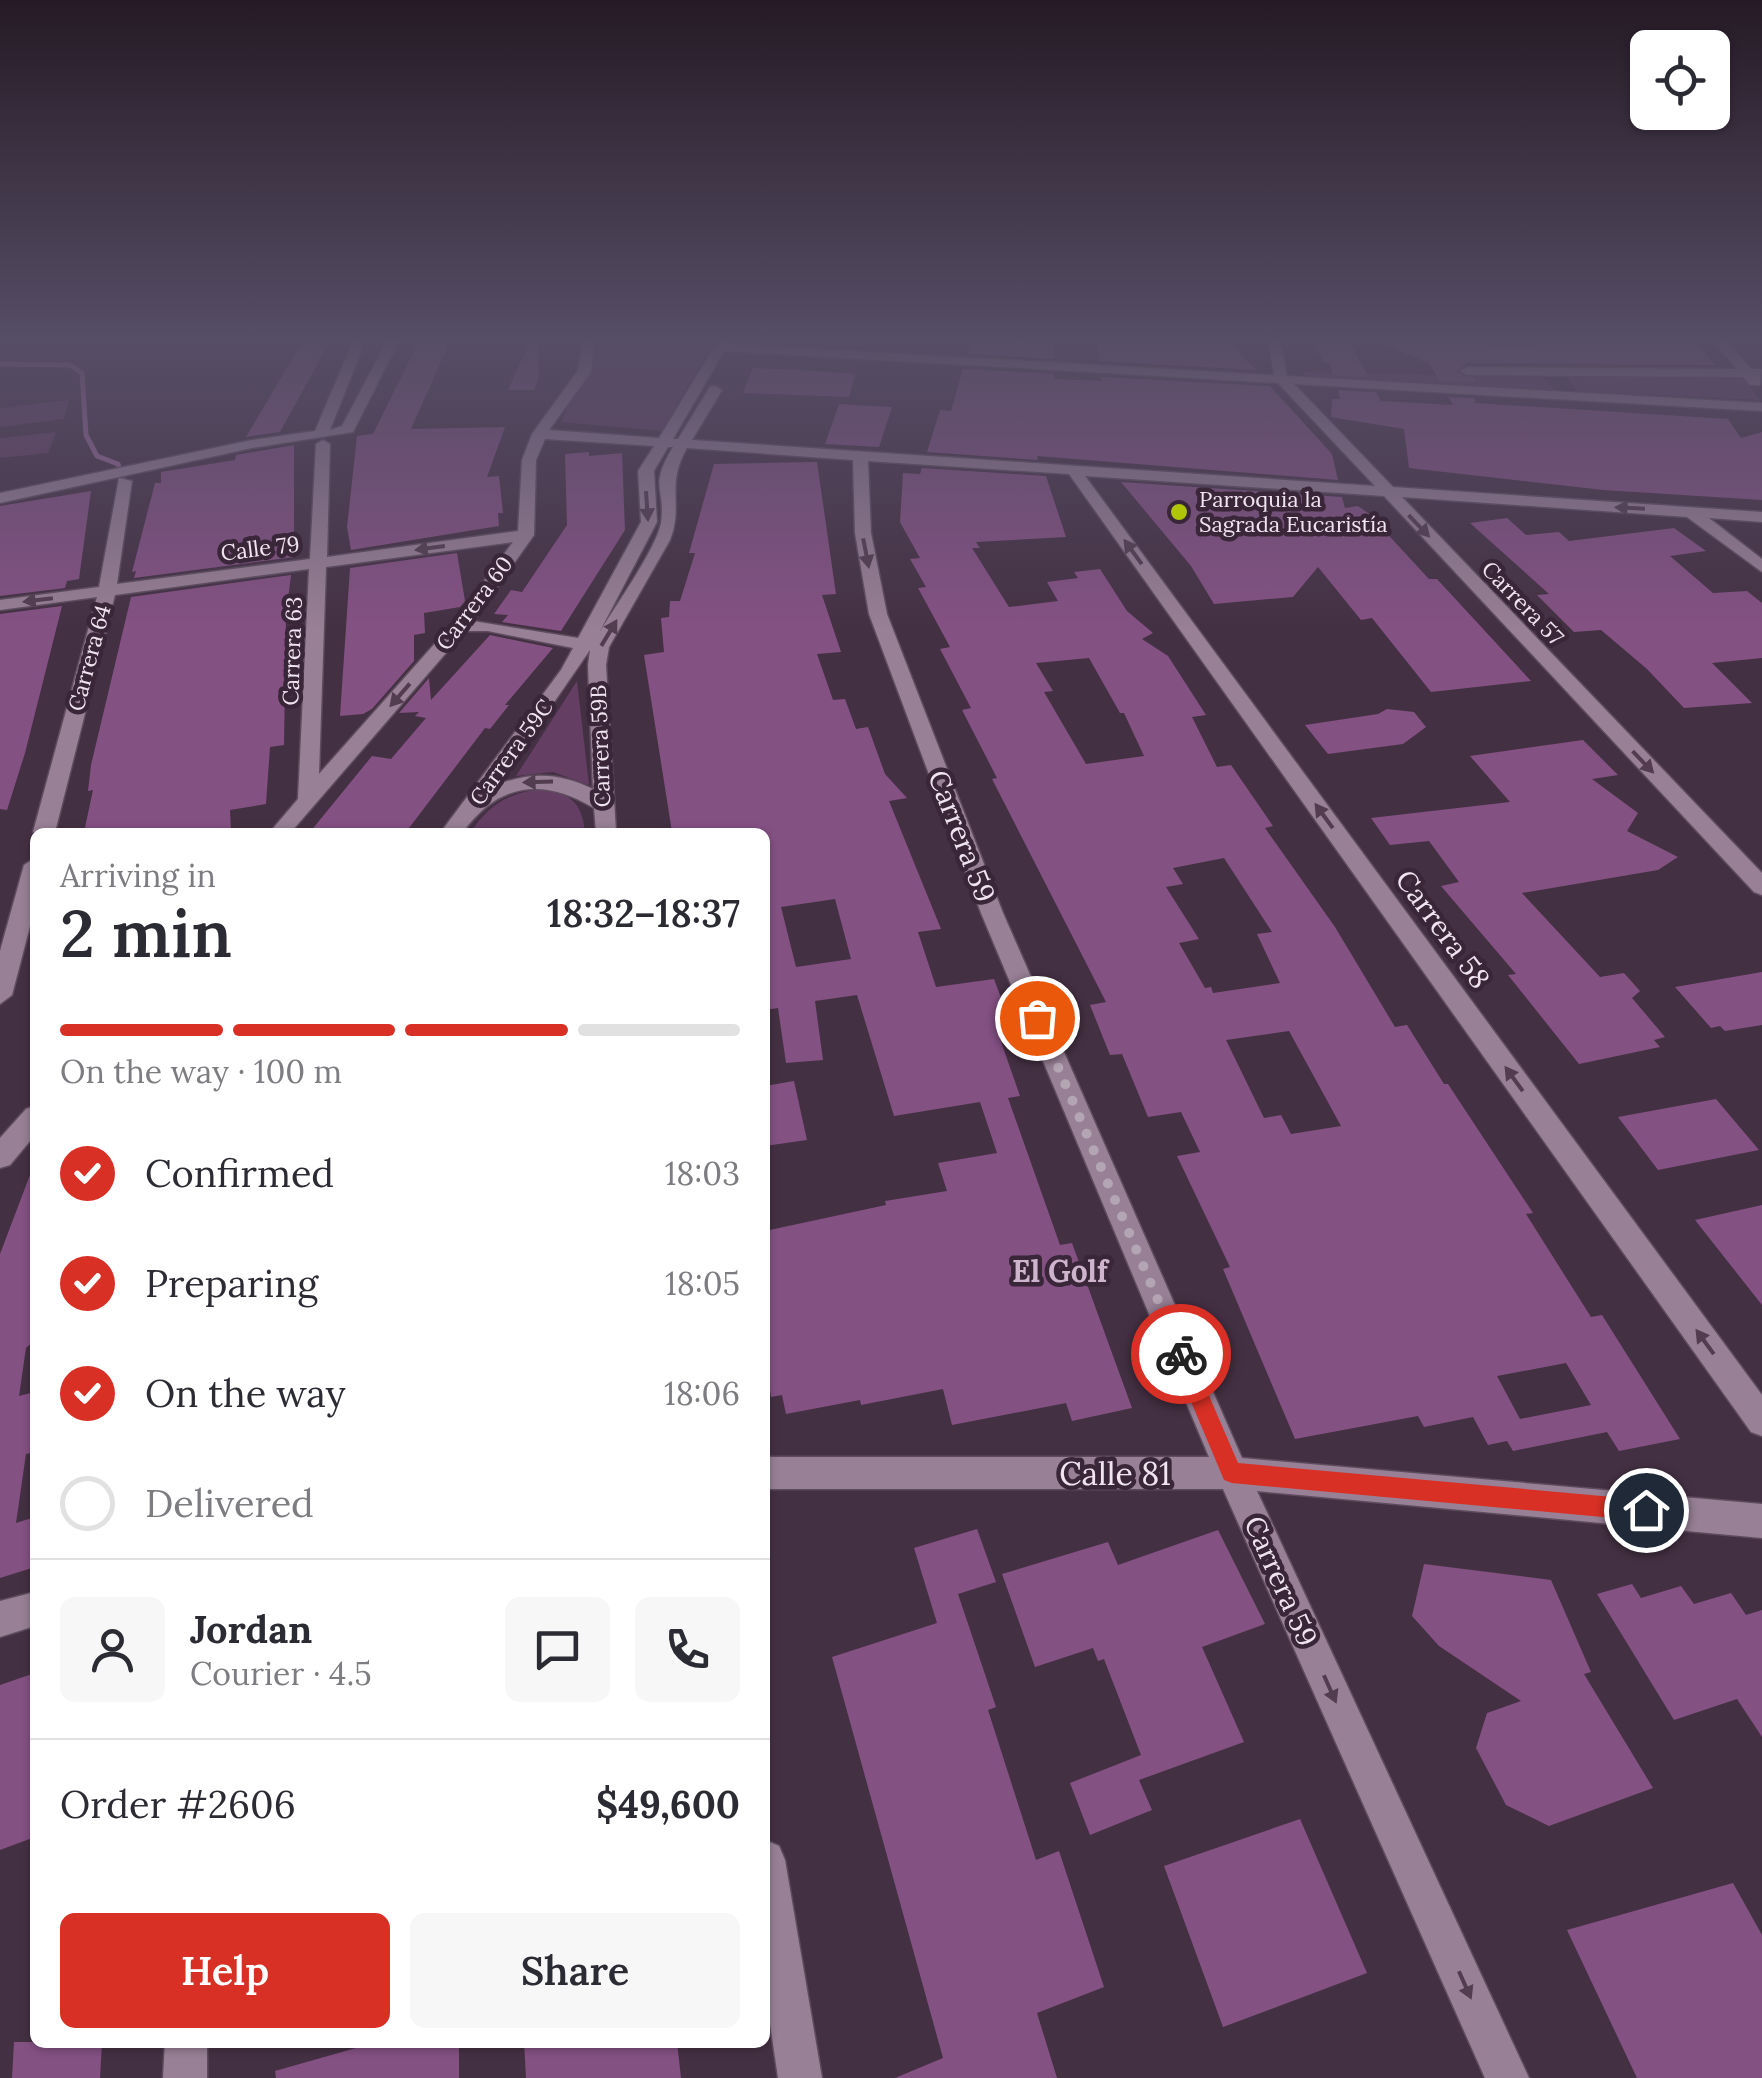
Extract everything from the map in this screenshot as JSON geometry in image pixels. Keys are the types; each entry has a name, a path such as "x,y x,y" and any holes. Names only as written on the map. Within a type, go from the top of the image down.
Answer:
{"street":[{"name":"Carrera 63","path":"308,801 325,436"},
{"path":"0,498 252,444 332,436"},
{"name":"Carrera 60","path":"284,828 460,626 526,535 529,460 539,436"},
{"path":"570,436 1762,517"},
{"name":"Carrera 59B","path":"605,828 601,803 597,665 600,647 636,572 649,522 646,472 666,436"},
{"name":"Carrera 59B","path":"570,671 581,644 669,522 665,488 668,468 686,436"},
{"name":"Carrera 57","path":"1337,436 1762,887"},
{"name":"Carrera 59","path":"860,456 862,533 878,614 992,913 1232,1473 1508,2078"},
{"name":"Carrera 58","path":"1074,472 1762,1421"},
{"name":"Carrera 64","path":"45,828 106,591 124,481"},
{"path":"1692,513 1762,568"},
{"name":"Calle 79","path":"0,605 526,535"},
{"path":"460,626 488,626 581,644"},
{"name":"Carrera 59C","path":"455,828 570,671"},
{"path":"473,804 512,784 538,779 573,784 601,803"},
{"path":"0,995 30,886"},
{"path":"0,1157 30,1122"},
{"name":"Calle 81","path":"770,1473 1232,1473 1762,1521"},
{"path":"0,1619 30,1610"},
{"path":"770,1891 800,2078"},
{"path":"186,2048 186,2078"}],"shaded area":[{"path":"54,436 48,453 0,458 0,438"},
{"path":"577,681 589,785 553,772 516,776"},
{"path":"546,789 563,794 574,803 584,828 474,828 502,801"}],"building":[{"path":"357,436 502,436 487,477 499,476 503,513 498,513 499,526 351,550 347,527"},
{"path":"828,436 883,436 879,447 825,444"},
{"path":"932,436 1316,436 1332,454 1338,480 1037,456 1038,460 927,452"},
{"path":"1405,436 1762,436 1762,500 1603,490 1409,468"},
{"path":"294,445 294,557 134,578 136,571 132,572 155,483 161,483 161,472"},
{"path":"589,452 589,456 622,453 625,530 561,631 502,622 508,615 494,614 511,590 522,592 567,525 565,454"},
{"path":"817,462 836,594 822,595 841,652 817,654 833,700 845,699 856,729 868,727 885,774 907,798 889,801 941,929 918,932 936,987 994,979 1013,1030 998,1033 1020,1096 1008,1098 1060,1245 1072,1243 1132,1408 1072,1421 1066,1403 952,1425 943,1389 786,1414 782,1395 771,1397 770,1230 886,1205 885,1201 947,1191 938,1163 997,1153 980,1102 894,1116 857,995 815,1001 823,1060 786,1063 778,1008 770,1009 770,828 671,828 644,655 664,652 661,618 669,617 670,601 680,601 695,553 689,553 714,464","holes":["835,899 851,959 796,967 781,907"]},
{"path":"922,468 1046,476 1066,537 976,542 980,548 972,548 1009,607 1058,601 1047,582 1078,578 1074,572 1100,569 1127,611 1153,633 1142,639 1168,656 1206,715 1192,717 1217,767 1231,765 1273,826 1265,828 1335,927 1395,1027 1407,1025 1444,1084 1448,1084 1533,1213 1526,1214 1591,1317 1602,1315 1680,1439 1619,1451 1607,1432 1513,1451 1507,1441 1488,1445 1473,1417 1424,1427 1418,1416 1295,1439 1223,1269 1230,1267 1177,1156 1200,1152 1181,1112 1148,1117 1122,1054 1110,1055 1090,1005 1106,1002 992,779 997,778 962,710 971,708 940,649 950,647 918,588 926,587 910,559 920,558 900,522 903,473 920,474","holes":["1089,658 1120,713 1124,713 1144,756 1086,764 1044,692 1053,691 1036,663","1224,858 1272,932 1257,934 1280,983 1213,993 1211,987 1205,988 1179,943 1199,939 1166,887 1183,884 1173,868","1289,1031 1341,1126 1291,1134 1281,1115 1264,1118 1226,1040","1566,1363 1591,1405 1520,1419 1497,1376"]},
{"path":"1121,482 1342,497 1345,508 1358,506 1368,513 1429,579 1437,579 1531,681 1431,692 1372,618 1361,620 1318,567 1293,597 1214,604 1191,566"},
{"path":"91,491 79,579 67,581 65,588 0,596 0,506"},
{"path":"1507,518 1526,535 1559,532 1569,541 1674,528 1706,551 1670,556 1713,593 1747,591 1762,603 1762,658 1712,663 1752,703 1684,708 1647,669 1601,630 1574,632 1537,595 1549,594 1470,523"},
{"path":"457,553 465,601 460,607 424,613 425,633 414,635 414,661 372,709 340,716 350,568"},
{"path":"291,575 286,615 284,745 270,747 266,804 230,810 231,828 85,828 93,790 88,791 91,765 131,597"},
{"path":"62,606 25,753 7,810 0,809 0,614"},
{"path":"490,635 553,648 490,729 485,728 409,828 313,828 372,756 391,759 426,718 415,716 419,712 399,713 429,678 431,700"},
{"path":"1387,709 1414,712 1426,727 1403,744 1328,754 1305,725 1378,714"},
{"path":"1583,740 1618,775 1592,779 1638,813 1627,831 1678,857 1658,870 1522,893 1600,977 1624,973 1640,991 1632,998 1665,1037 1654,1040 1660,1047 1579,1064 1508,975 1516,974 1441,886 1459,882 1429,841 1390,845 1371,818 1510,802 1470,756"},
{"path":"1762,972 1762,1025 1725,1031 1720,1026 1711,1028 1675,987"},
{"path":"794,1081 807,1140 770,1145 770,1085"},
{"path":"1716,1099 1759,1150 1658,1170 1618,1117"},
{"path":"30,1175 30,1344 26,1348 19,1396 30,1393 30,1453 26,1454 16,1523 30,1519 30,1569 0,1578 0,1254"},
{"path":"1762,1205 1762,1305 1695,1220"},
{"path":"977,1529 996,1582 958,1594 996,1707 988,1710 1036,1860 1059,1851 1104,1987 1037,2013 1057,2078 895,2078 943,2058 832,1657 937,1623 914,1548"},
{"path":"1218,1530 1265,1624 1202,1647 1244,1742 1139,1780 1152,1810 1090,1835 1070,1783 1141,1755 1104,1659 1098,1661 1093,1648 1035,1667 1002,1574 1108,1542 1118,1565"},
{"path":"1424,1564 1551,1580 1591,1672 1584,1674 1653,1788 1549,1826 1506,1805 1476,1748 1487,1713 1521,1701 1439,1646 1412,1616"},
{"path":"1632,1584 1641,1598 1681,1586 1694,1604 1731,1593 1746,1615 1762,1610 1762,1737 1737,1699 1674,1720 1597,1594"},
{"path":"30,1675 30,1839 0,1850 0,1685"},
{"path":"1300,1819 1367,1973 1223,2027 1164,1866"},
{"path":"1733,1883 1762,1935 1762,2078 1637,2078 1567,1930"},
{"path":"14,2042 30,2042 30,2048 102,2048 100,2078 12,2078"},
{"path":"356,2048 459,2048 459,2078 276,2078 275,2071"},
{"path":"524,2048 678,2048 681,2078 526,2078"}],"waterway":[{"path":"87,436 97,456 118,464 124,481"}],"way so far":[{"path":"1037,1018 1181,1354"}],"place":[{"name":"Parroquia la Sagrada Eucaristía","path":"1179,512"}],"district":[{"name":"El Golf","path":"1060,1271"}],"route":[{"path":"1181,1354 1232,1473 1646,1510"}]}
